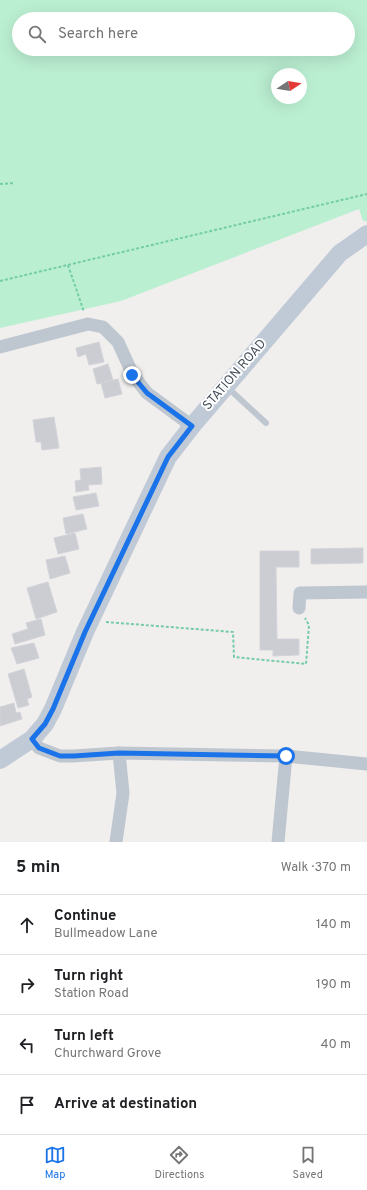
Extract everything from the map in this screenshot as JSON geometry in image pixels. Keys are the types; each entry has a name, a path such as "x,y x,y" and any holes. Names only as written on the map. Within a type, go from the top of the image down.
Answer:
{"street":[{"name":"STATION ROAD","path":"0,760 32,739 45,724 53,709 91,620 168,457 192,426 340,253 367,234"},
{"path":"0,347 88,324 103,327 118,342 132,375 147,393 192,426"},
{"path":"299,608 300,593 367,592"},
{"path":"32,739 39,748 60,756 119,753 286,756 367,764"},
{"path":"116,842 123,793 119,753"},
{"path":"278,842 286,756"}],"lane":[{"path":"226,386 266,423"}],"path":[{"path":"0,184 15,183"},
{"path":"0,281 367,194"},
{"path":"68,264 79,298"},
{"path":"91,620 233,632 234,657 306,664 309,625 299,608"}],"green space":[{"path":"0,0 367,0 367,221 363,221 359,209 121,301 0,328"}],"building":[{"path":"99,342 104,362 89,365 86,354 78,357 76,348"},
{"path":"108,364 113,380 97,384 93,369"},
{"path":"118,379 122,394 105,398 101,383"},
{"path":"54,417 59,448 42,450 41,442 36,442 33,420"},
{"path":"101,467 102,484 88,485 89,490 76,492 75,481 81,480 80,469"},
{"path":"96,493 99,506 76,510 73,497"},
{"path":"83,514 87,529 66,534 63,518"},
{"path":"75,533 79,549 58,554 54,538"},
{"path":"363,548 363,563 311,564 311,549"},
{"path":"260,551 299,551 299,567 276,567 277,639 299,639 299,655 273,656 273,650 260,650"},
{"path":"65,556 70,573 50,579 46,560"},
{"path":"48,582 57,612 36,619 27,588"},
{"path":"41,619 45,635 15,644 12,634 28,629 26,623"},
{"path":"34,643 39,658 17,664 11,648"},
{"path":"24,669 32,697 27,699 29,705 18,708 8,674"},
{"path":"14,703 16,713 20,712 22,719 0,726 0,707"}],"route":[{"path":"132,375 147,393 192,426 168,457 85,632 53,709 45,724 32,739 39,748 60,756 119,753 286,756"}]}
